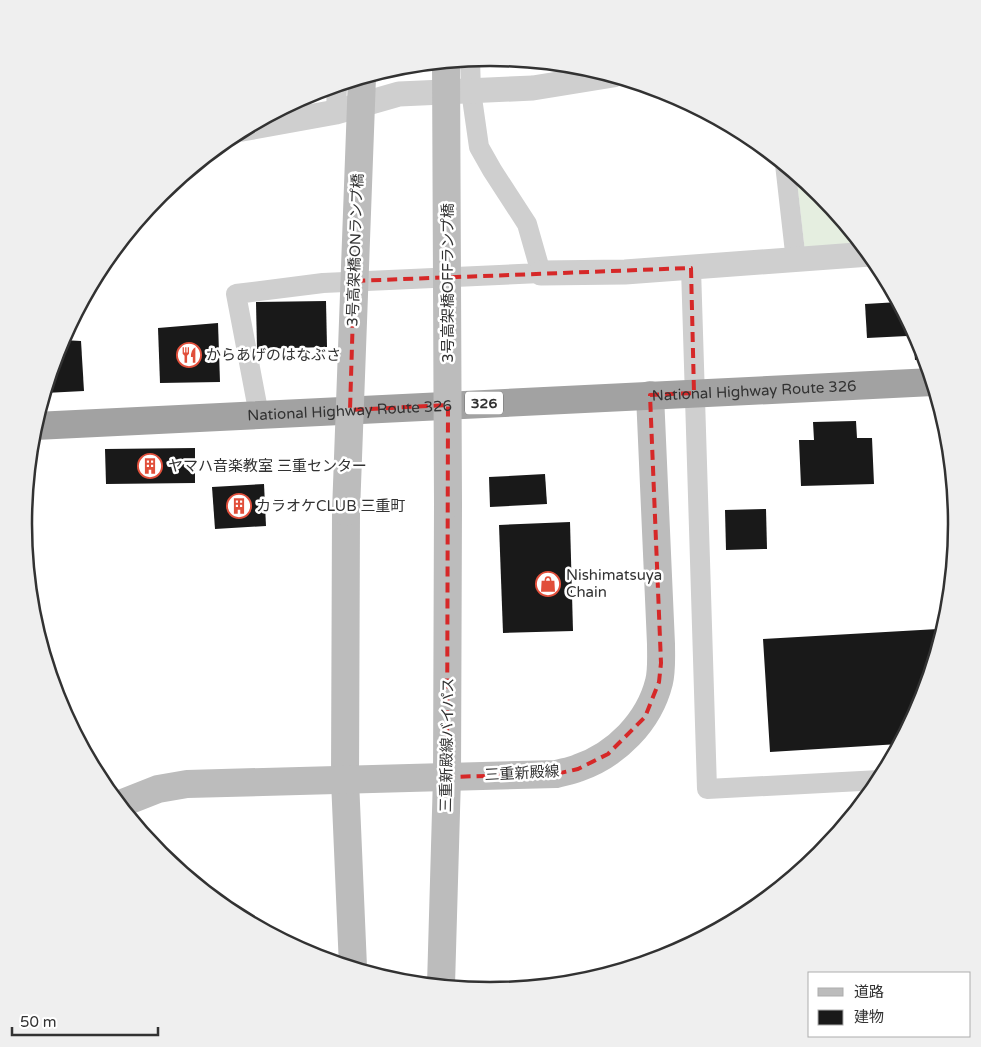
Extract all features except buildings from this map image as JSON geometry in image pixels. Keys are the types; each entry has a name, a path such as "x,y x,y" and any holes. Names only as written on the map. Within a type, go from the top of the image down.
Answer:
{"highway":[{"name":"National Highway Route 326","path":"43,426 926,382"}],"main road":[{"name":"3号高架橋OFFランプ橋","path":"446,67 448,504"},
{"name":"3号高架橋ONランプ橋","path":"345,780 346,512 362,84"},
{"name":"三重新殿線","path":"127,801 158,789 187,784 556,774 578,768 608,754 631,733 644,717 659,682 661,663 650,395"},
{"name":"三重新殿線バイパス","path":"441,979 447,777 448,504"},
{"path":"345,780 352,960"}],"street":[{"path":"470,66 471,91 479,147 527,224 541,273"},
{"path":"267,125 336,112 399,94 533,88 596,78"},
{"path":"336,112 337,92"},
{"path":"786,174 796,261"},
{"path":"259,415 236,294 323,283 541,273 625,272 861,255"},
{"path":"691,268 707,789 869,781"}],"highlighted area":[{"path":"691,268 694,393 650,395 661,663 659,682 645,717 608,754 578,769 556,774 447,777 448,405 350,410 354,281"}],"shaded area":[{"path":"797,184 835,222 857,249 805,252"}],"place":[{"name":"からあげのはなぶさ","path":"189,355"},
{"name":"ヤマハ音楽教室 三重センター","path":"150,466"},
{"name":"カラオケCLUB 三重町","path":"239,506"},
{"name":"Nishimatsuya Chain","path":"548,584"}]}
